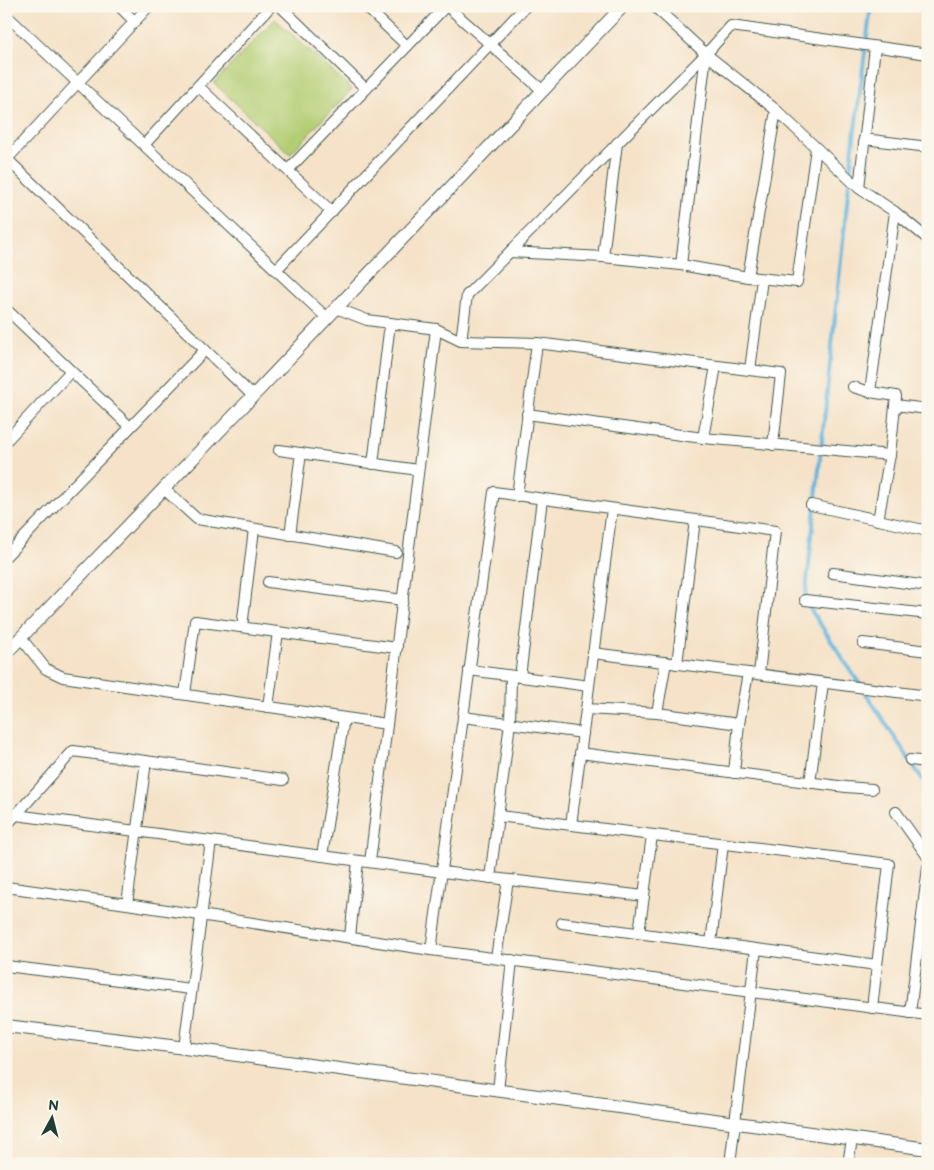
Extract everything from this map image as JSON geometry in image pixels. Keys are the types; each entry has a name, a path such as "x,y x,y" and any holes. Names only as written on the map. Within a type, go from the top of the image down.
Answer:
{"street":[{"path":"119,6 135,22"},
{"path":"149,6 6,159 253,396"},
{"path":"144,145 271,6"},
{"path":"280,6 366,89"},
{"path":"365,6 407,46"},
{"path":"288,170 447,6 543,91"},
{"path":"276,270 526,6"},
{"path":"6,653 623,6"},
{"path":"654,6 706,54 776,110 859,188 895,212 928,239"},
{"path":"6,15 327,318"},
{"path":"461,341 467,295 706,54 731,26 928,54"},
{"path":"859,188 874,46"},
{"path":"681,265 706,54"},
{"path":"198,86 332,212"},
{"path":"748,277 776,110"},
{"path":"864,138 928,147"},
{"path":"603,257 617,143"},
{"path":"510,252 603,257 681,265 748,277 797,282 816,148"},
{"path":"870,392 895,212"},
{"path":"750,370 762,279"},
{"path":"336,308 366,320 436,329 461,341 537,343 781,374 773,445"},
{"path":"7,313 130,427"},
{"path":"373,464 390,323"},
{"path":"370,862 436,329"},
{"path":"517,496 537,343"},
{"path":"6,556 205,350"},
{"path":"703,438 716,366"},
{"path":"6,441 71,372"},
{"path":"854,387 870,392 896,396 890,455 878,520"},
{"path":"895,406 928,409"},
{"path":"528,414 703,438 890,455"},
{"path":"279,450 418,470"},
{"path":"290,535 301,453"},
{"path":"164,489 197,519 396,552"},
{"path":"431,950 494,492 775,531 754,674 739,724 734,773"},
{"path":"490,878 516,676 542,499"},
{"path":"811,506 928,531"},
{"path":"571,825 612,509"},
{"path":"677,664 695,520"},
{"path":"242,627 254,529"},
{"path":"833,573 928,586"},
{"path":"268,582 402,600"},
{"path":"805,600 928,614"},
{"path":"185,694 195,621 397,648"},
{"path":"268,707 278,632"},
{"path":"21,638 46,669 63,677 387,724"},
{"path":"863,643 928,650"},
{"path":"593,653 928,696"},
{"path":"657,713 666,662"},
{"path":"469,670 589,686"},
{"path":"810,783 823,683"},
{"path":"586,709 657,713 739,724"},
{"path":"463,717 583,733"},
{"path":"322,856 344,718"},
{"path":"6,826 73,751 283,780"},
{"path":"580,753 810,783 872,789"},
{"path":"910,760 928,762"},
{"path":"128,904 146,761"},
{"path":"896,812 928,857"},
{"path":"16,815 442,872 644,896"},
{"path":"498,816 889,864 872,1008"},
{"path":"639,933 652,835"},
{"path":"184,1048 211,841"},
{"path":"711,943 723,844"},
{"path":"350,937 358,861"},
{"path":"910,1013 928,867"},
{"path":"496,958 508,880"},
{"path":"6,887 431,950 928,1015"},
{"path":"562,923 877,965"},
{"path":"730,1164 756,949"},
{"path":"498,1091 512,960"},
{"path":"6,966 191,989"},
{"path":"6,1026 184,1048 928,1149"},
{"path":"848,1164 852,1139"}],"green space":[{"path":"275,19 352,89 290,154 214,83"}],"waterway":[{"path":"871,6 853,146 805,601 928,788"}]}
